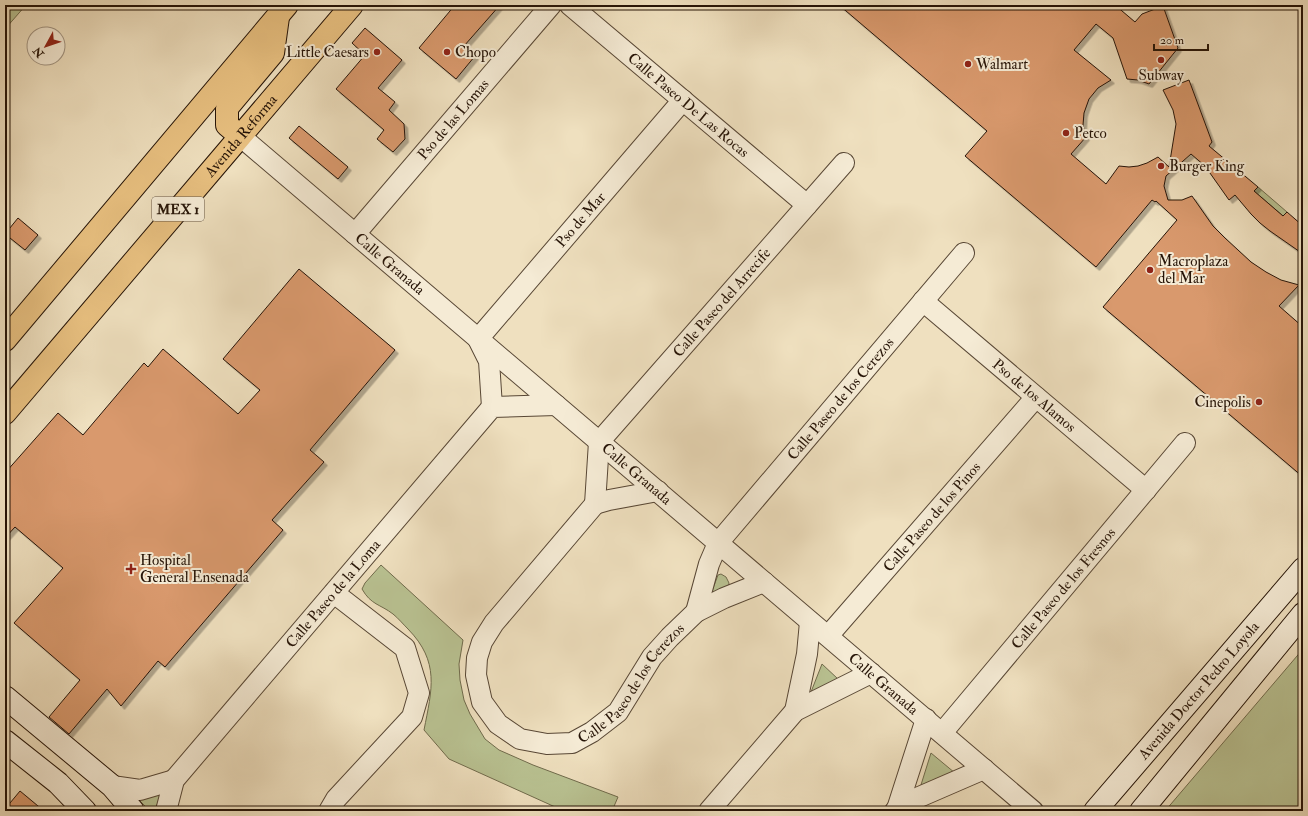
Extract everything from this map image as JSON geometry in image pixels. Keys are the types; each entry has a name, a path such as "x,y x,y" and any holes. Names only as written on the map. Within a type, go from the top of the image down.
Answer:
{"highway":[{"name":"Avenida Reforma","path":"5,413 352,5"},
{"path":"240,136 227,125 227,108 273,53 282,11"},
{"name":"MEX 1","path":"5,340 282,11"}],"main road":[{"name":"Avenida Doctor Pedro Loyola","path":"1095,811 1303,569"},
{"name":"Avenida Doctor Pedro Loyola","path":"1141,811 1303,614"},
{"path":"5,697 74,756 112,786 133,811"},
{"path":"9,744 30,750 60,772 66,774 71,773 74,770 74,756"},
{"path":"9,744 58,783 84,811"}],"street":[{"name":"Pso de las Lomas","path":"355,234 552,5"},
{"name":"Calle Paseo De Las Rocas","path":"570,5 807,205"},
{"name":"Pso de Mar","path":"478,339 683,100"},
{"name":"Calle Granada","path":"240,136 1033,811"},
{"name":"Calle Paseo del Arrecife","path":"599,442 844,163"},
{"name":"Calle Paseo de los Cerezos","path":"595,504 494,623 482,642 477,658 476,675 482,702 498,724 520,739 547,744 572,743 592,732 618,712 652,657 696,612 710,564 718,543 964,253"},
{"name":"Pso de los Alamos","path":"923,301 1146,490"},
{"path":"478,339 489,361 492,408 556,405"},
{"name":"Calle Paseo de los Pinos","path":"828,636 1036,397"},
{"name":"Calle Paseo de la Loma","path":"166,811 174,780 492,408"},
{"path":"599,442 595,504 658,491"},
{"name":"Calle Paseo de los Fresnos","path":"942,733 1185,443"},
{"path":"696,612 724,598 764,582"},
{"path":"329,811 336,799 412,717 419,693 405,648 334,593"},
{"path":"796,711 807,654 810,622"},
{"path":"709,811 796,711 871,674"},
{"path":"896,810 926,719"},
{"path":"896,810 917,798 984,769"},
{"path":"112,786 140,790 174,780"}],"green space":[{"path":"5,5 26,5 5,29"},
{"path":"1258,187 1287,212 1283,216 1254,191"},
{"path":"381,565 463,640 459,664 460,680 464,700 470,714 485,739 499,750 533,765 618,797 612,811 564,811 449,759 424,730 431,689 431,676 425,653 418,641 399,619 372,601 362,589 365,583"},
{"path":"721,574 726,577 729,583 728,589 709,599 718,575"},
{"path":"1303,649 1303,811 1165,811"},
{"path":"822,664 838,679 809,697"},
{"path":"931,753 955,773 920,788"},
{"path":"163,792 154,811 150,811 138,799"}],"building":[{"path":"455,5 500,5 464,46 475,56 456,79 419,48"},
{"path":"839,5 1115,5 1135,22 1142,14 1163,6 1178,48 1149,84 1138,80 1127,79 1113,38 1096,24 1074,50 1111,80 1098,88 1089,99 1084,113 1083,125 1086,137 1071,154 1106,184 1119,166 1138,166 1158,157 1169,167 1176,124 1173,110 1163,90 1189,80 1212,142 1209,146 1258,187 1254,191 1283,216 1287,212 1303,226 1303,254 1260,223 1235,195 1229,200 1205,166 1191,154 1166,176 1164,186 1168,200 1182,200 1192,196 1213,226 1251,262 1281,280 1299,285 1279,306 1303,327 1303,477 1103,307 1177,220 1156,201 1155,202 1152,200 1096,267 965,156 987,131"},
{"path":"365,28 402,60 378,88 395,102 389,110 404,124 405,139 393,152 377,139 384,130 336,89 365,55 352,43"},
{"path":"299,126 348,167 338,179 289,138"},
{"path":"18,218 38,235 25,250 5,234"},
{"name":"Hospital General Ensenada","path":"299,269 395,350 310,450 324,462 272,520 283,530 165,667 158,661 121,706 107,689 69,734 49,717 80,680 14,623 63,568 15,527 5,538 5,473 58,413 83,435 144,363 148,367 163,349 238,414 260,390 223,359"},
{"path":"20,791 44,811 5,811"}],"place":[{"name":"Little Caesars","path":"377,52"},
{"name":"Chopo","path":"447,52"},
{"name":"Subway","path":"1161,60"},
{"name":"Walmart","path":"968,64"},
{"name":"Petco","path":"1066,133"},
{"name":"Burger King","path":"1161,166"},
{"name":"Macroplaza del Mar","path":"1150,270"},
{"name":"Cinepolis","path":"1259,402"},
{"name":"Hospital General Ensenada","path":"131,569"}]}
